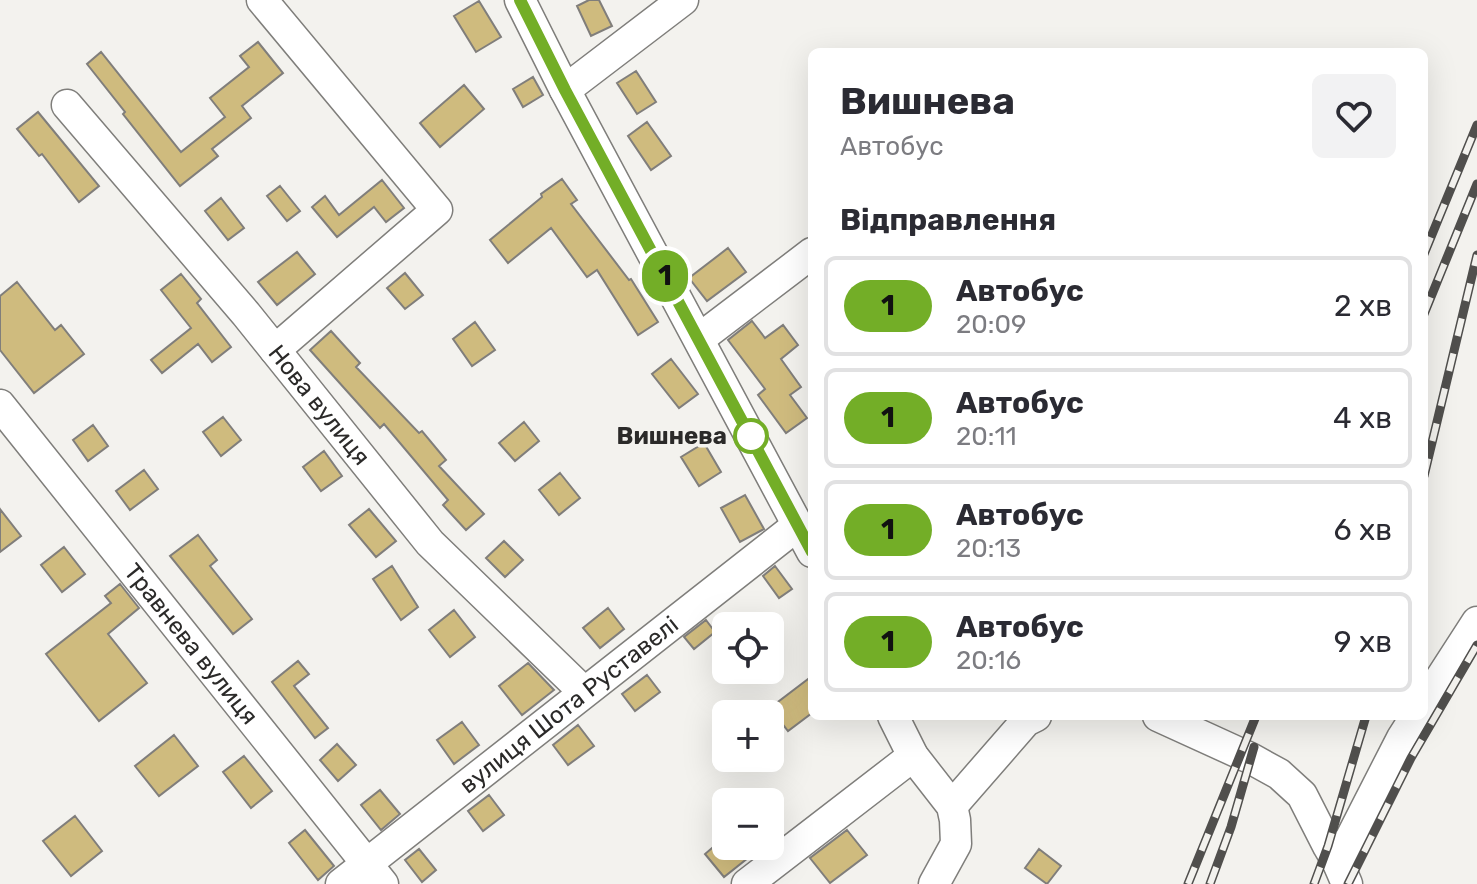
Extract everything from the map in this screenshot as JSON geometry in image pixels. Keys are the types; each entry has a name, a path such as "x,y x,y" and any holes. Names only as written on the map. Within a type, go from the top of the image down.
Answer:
{"street":[{"path":"262,0 437,210 275,350"},
{"path":"520,0 808,544"},
{"path":"565,90 683,0"},
{"name":"Нова вулиця","path":"67,105 275,350 430,543 584,692"},
{"path":"699,339 808,256"},
{"name":"Травнева вулиця","path":"0,405 375,874"},
{"name":"вулиця Шота Руставелі","path":"341,884 375,874 584,692 798,525"},
{"path":"1428,698 1477,622"},
{"path":"895,720 913,756 952,806 956,844 934,884"},
{"path":"952,806 1028,720"},
{"path":"1167,720 1279,774 1302,795 1343,873"},
{"path":"1343,873 1402,738 1413,720"},
{"path":"747,884 913,756"}],"building":[{"path":"589,0 599,0 612,26 591,36 577,6"},
{"path":"479,1 501,37 476,52 454,16"},
{"path":"258,42 283,73 242,106 251,118 212,149 218,156 180,186 87,64 101,52 181,152 225,117 210,98 249,67 240,56"},
{"path":"636,71 656,102 637,114 617,83"},
{"path":"533,77 543,95 523,107 513,89"},
{"path":"464,85 484,109 440,147 420,123"},
{"path":"38,112 99,186 79,202 42,154 39,156 17,129"},
{"path":"647,122 671,156 651,170 628,136"},
{"path":"562,179 577,200 571,204 631,279 658,322 638,335 597,270 587,277 551,228 508,263 490,240"},
{"path":"382,180 404,208 386,222 374,207 337,237 312,207 325,196 339,215"},
{"path":"280,186 300,211 287,221 267,196"},
{"path":"221,198 244,228 228,240 205,211"},
{"path":"728,248 746,272 707,301 689,278"},
{"path":"297,252 315,274 277,305 258,282"},
{"path":"405,273 423,295 405,309 387,288"},
{"path":"181,274 201,299 197,303 231,347 212,362 198,344 162,373 151,360 191,328 161,290"},
{"path":"17,282 55,330 61,325 84,354 34,393 0,350 0,296"},
{"path":"752,321 765,338 783,325 798,345 781,359 801,387 790,395 807,418 786,433 758,395 765,389 728,340"},
{"path":"475,322 495,350 472,366 453,339"},
{"path":"331,331 360,363 356,367 419,433 422,431 446,460 439,466 484,514 466,530 443,505 448,500 384,424 380,428 310,350"},
{"path":"671,359 698,394 679,408 652,374"},
{"path":"223,417 241,440 221,456 203,432"},
{"path":"524,422 539,441 515,461 499,443"},
{"path":"93,425 108,446 88,461 73,440"},
{"path":"704,443 721,472 699,486 681,457"},
{"path":"324,451 342,476 321,491 303,467"},
{"path":"144,470 158,489 130,510 116,491"},
{"path":"560,473 580,498 559,515 539,490"},
{"path":"745,495 764,529 740,542 721,508"},
{"path":"0,509 21,536 0,552"},
{"path":"369,509 396,541 376,557 349,525"},
{"path":"198,535 217,560 210,566 252,619 233,634 170,556"},
{"path":"504,541 523,560 505,577 486,558"},
{"path":"64,547 85,574 62,592 41,565"},
{"path":"392,566 418,607 401,620 373,579"},
{"path":"775,566 792,589 779,598 763,576"},
{"path":"120,584 139,608 108,634 147,683 99,721 46,654 111,603 105,596"},
{"path":"608,608 624,629 600,648 583,628"},
{"path":"454,610 475,637 450,657 429,630"},
{"path":"706,620 712,628 712,634 694,649 684,637"},
{"path":"298,661 309,674 294,686 328,728 315,738 272,682"},
{"path":"528,663 554,690 522,715 499,686"},
{"path":"647,675 660,692 635,711 622,694"},
{"path":"808,679 808,716 788,731 784,726 784,700 780,700"},
{"path":"462,722 479,745 454,764 437,740"},
{"path":"578,725 594,746 568,765 553,745"},
{"path":"174,735 198,766 159,796 135,766"},
{"path":"337,744 356,765 338,781 320,760"},
{"path":"244,756 272,791 251,808 223,772"},
{"path":"380,790 400,814 381,830 361,805"},
{"path":"489,795 504,815 483,831 468,811"},
{"path":"75,816 102,851 71,876 43,841"},
{"path":"305,830 334,866 318,880 289,843"},
{"path":"847,830 867,855 830,883 810,858"},
{"path":"712,848 712,860 745,860 724,877 705,854"},
{"path":"419,849 436,870 422,882 405,860"},
{"path":"1039,849 1061,866 1047,884 1025,868"}],"railway":[{"path":"1428,244 1477,125"},
{"path":"1428,304 1477,184"},
{"path":"1428,459 1477,255"},
{"path":"1348,884 1411,758 1477,645"},
{"path":"1188,884 1254,720"},
{"path":"1314,884 1365,720"},
{"path":"1210,884 1231,827 1254,747"}],"bus line":[{"name":"1","path":"520,0 808,544"}],"place":[{"name":"Вишнева","path":"751,436"}]}
